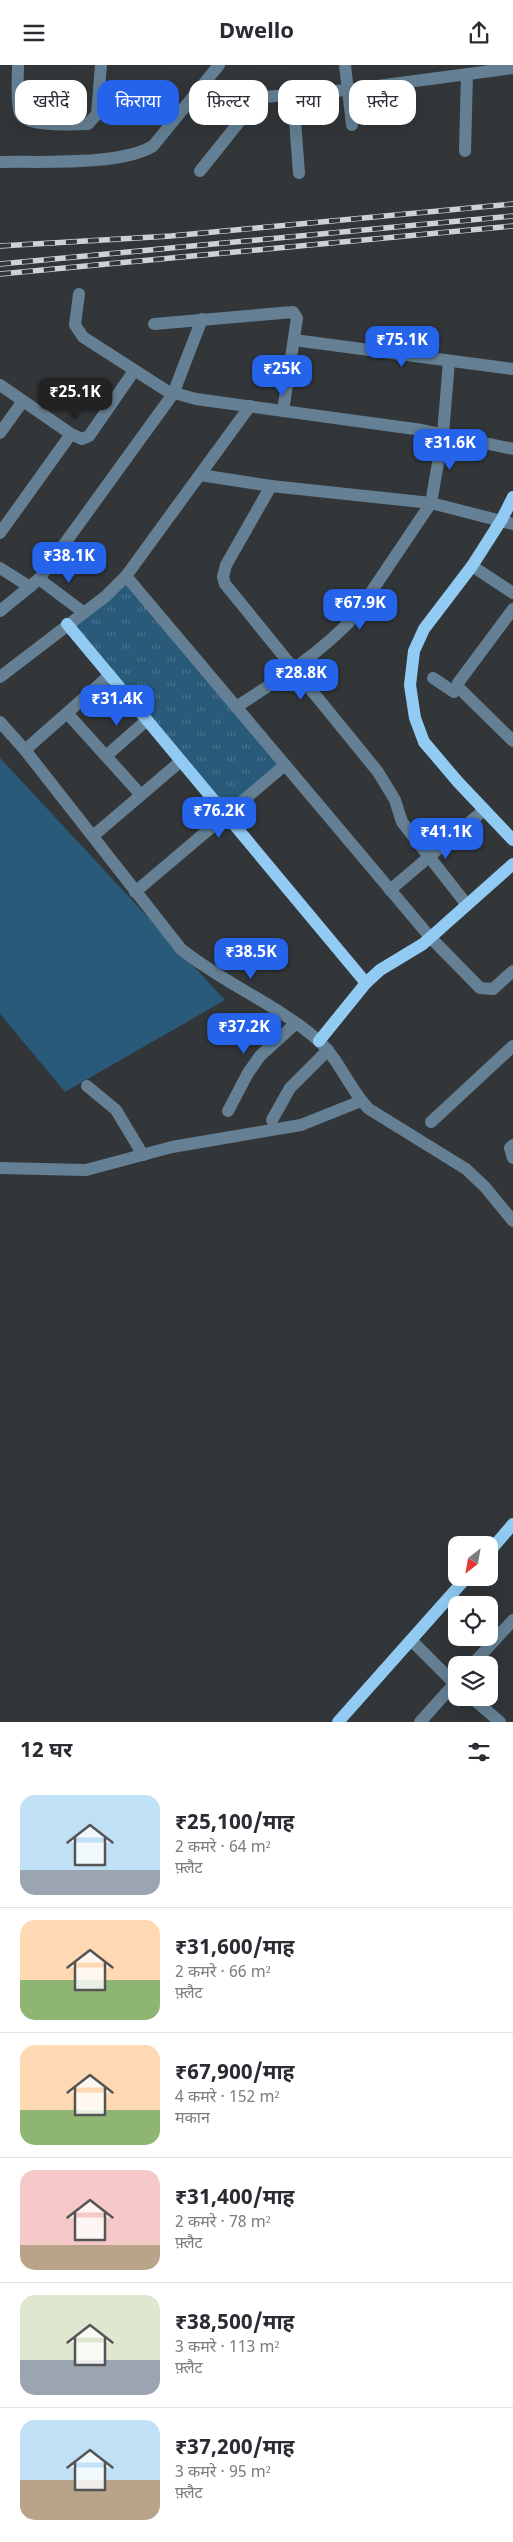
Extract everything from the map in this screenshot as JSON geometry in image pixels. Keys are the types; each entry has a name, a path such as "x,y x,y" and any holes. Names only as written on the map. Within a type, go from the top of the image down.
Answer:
{"main road":[{"path":"513,497 508,522 424,629 414,651 410,685 415,718 424,742 513,840"},
{"path":"67,624 366,983"},
{"path":"324,1046 366,983 389,963 414,951 513,864"},
{"path":"498,1542 513,1524"},
{"path":"338,1722 459,1586"}],"street":[{"path":"18,65 19,112 24,118 33,123 88,124 97,114 101,65"},
{"path":"0,162 86,160 145,151 153,146 219,65"},
{"path":"345,65 349,104"},
{"path":"339,90 438,71 467,74 513,68"},
{"path":"465,151 467,74"},
{"path":"200,171 256,101 278,95"},
{"path":"295,125 299,173"},
{"path":"80,294 75,325 83,337 173,394 442,434 513,449"},
{"path":"154,324 293,312 297,318 284,411"},
{"path":"0,611 34,583 173,394 202,319"},
{"path":"294,340 513,369"},
{"path":"236,707 294,670 355,616 431,503 442,434 449,361"},
{"path":"0,385 71,434 82,439 89,437 134,371"},
{"path":"0,433 23,401"},
{"path":"0,677 106,595 126,576 250,406"},
{"path":"0,533 71,434"},
{"path":"200,475 271,486 431,503 508,522"},
{"path":"271,486 226,565 223,577 225,583 378,772 395,799 402,821 467,905"},
{"path":"472,566 513,593"},
{"path":"0,568 34,583 83,611"},
{"path":"126,576 430,937 480,988 493,989 513,971"},
{"path":"433,678 454,691 458,687 460,679 511,616"},
{"path":"25,750 110,675"},
{"path":"458,687 513,741"},
{"path":"67,713 141,795"},
{"path":"106,756 147,720"},
{"path":"0,722 25,750 181,949 205,968 295,1023 324,1046 361,1101 379,1117 466,1169 485,1187 513,1221"},
{"path":"93,836 181,761"},
{"path":"136,892 285,765"},
{"path":"390,890 484,810"},
{"path":"228,1111 248,1073 260,1056 295,1023"},
{"path":"272,1119 290,1088 324,1046"},
{"path":"431,1122 513,1046"},
{"path":"87,1086 116,1111 143,1155"},
{"path":"0,1168 86,1170 172,1147 301,1125 361,1101"},
{"path":"513,1145 510,1149 513,1158"},
{"path":"480,1656 513,1620"},
{"path":"412,1641 448,1676"},
{"path":"420,1722 448,1692"},
{"path":"481,1706 499,1722"}],"green space":[{"path":"126,576 285,765 226,815 67,624"},
{"path":"0,758 225,1000 65,1092 0,1014"}],"railway":[{"path":"0,246 171,236 513,204"},
{"path":"0,264 513,216"},
{"path":"0,274 513,226"}]}
